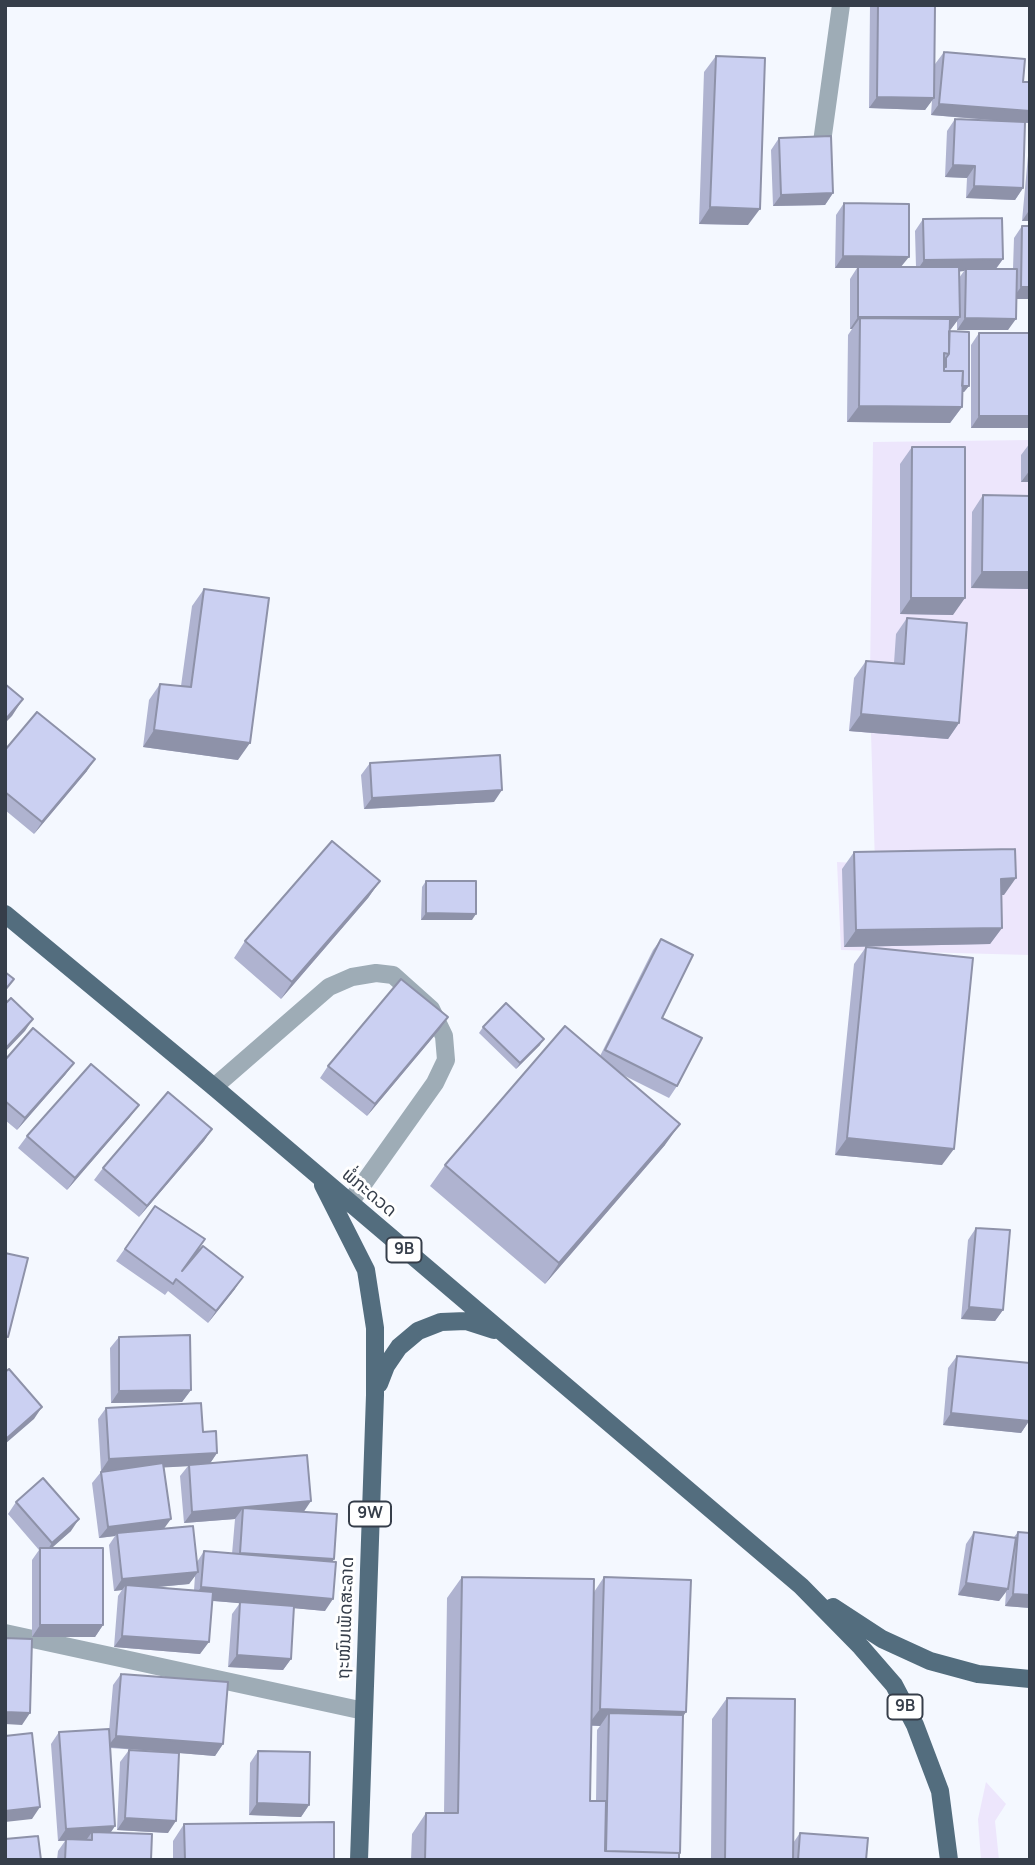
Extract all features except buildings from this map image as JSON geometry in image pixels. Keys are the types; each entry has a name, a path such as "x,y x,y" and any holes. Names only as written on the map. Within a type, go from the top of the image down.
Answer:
{"main road":[{"name":"ພໍ່ກະດວດ","path":"5,914 214,1087 802,1586"},
{"name":"ຖະໜົນເພັດສະລາດ","path":"320,1179 366,1270 374,1328 359,1860"},
{"path":"374,1395 386,1366 399,1347 418,1331 441,1322 466,1321 490,1328 515,1343"},
{"name":"9B","path":"802,1586 882,1639 930,1661 978,1674 1030,1679"},
{"name":"9B","path":"802,1586 894,1685 915,1725 940,1791 949,1860"}],"lane":[{"path":"822,142 841,5"},
{"path":"214,1087 329,987 352,977 376,973 393,975 431,1010 444,1036 446,1060 435,1083 349,1204"},
{"path":"5,1633 363,1711"}],"shaded area":[{"path":"1030,440 1030,955 841,950 837,862 875,864 871,733 849,731 854,678 870,678 873,442"},
{"path":"986,1782 1006,1804 995,1821 999,1860 981,1860 978,1819"}]}
